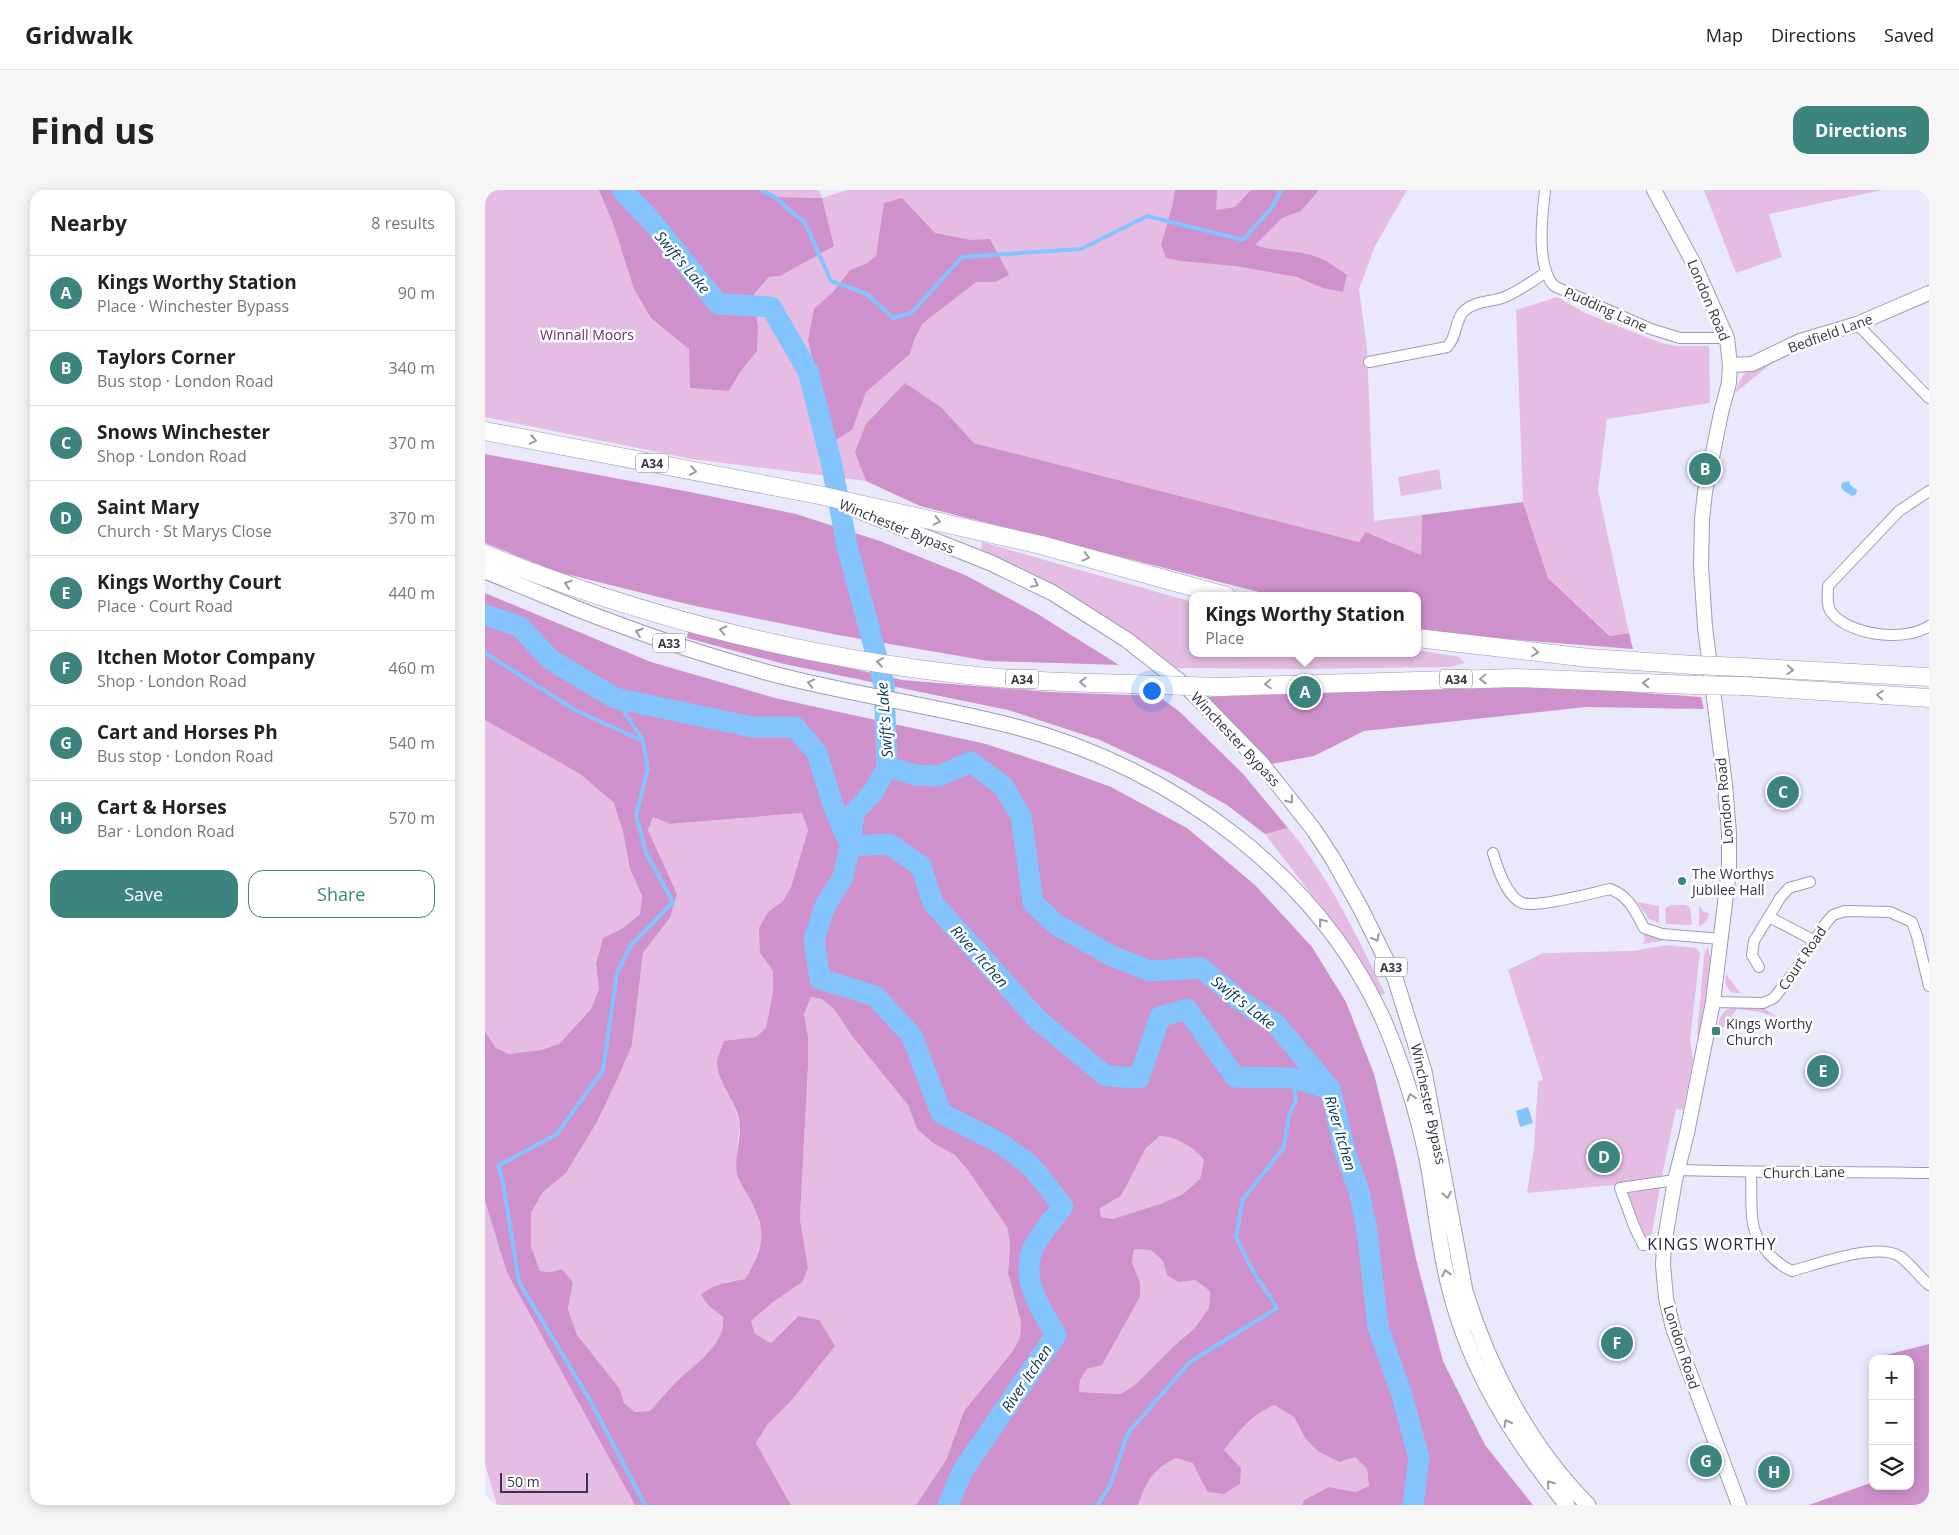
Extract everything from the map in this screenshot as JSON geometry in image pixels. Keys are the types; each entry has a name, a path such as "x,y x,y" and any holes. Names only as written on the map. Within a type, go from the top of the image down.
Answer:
{"highway":[{"name":"A34","path":"485,431 819,495 904,521 1041,545 1211,592"},
{"name":"A34","path":"485,554 645,610 719,630 847,657 1011,679 1218,687 1516,678 1744,686 1929,698"},
{"path":"1421,638 1589,658 1929,677"}],"main road":[{"name":"London Road","path":"1654,190 1695,266 1727,338 1730,365 1729,382 1705,492 1701,566 1705,627 1725,785 1729,833 1729,870 1713,1002 1677,1175 1664,1246 1663,1265 1666,1298 1673,1328 1739,1505"},
{"name":"Bedfield Lane","path":"1730,365 1752,364 1800,341 1857,324 1929,293"},
{"name":"Winchester Bypass","path":"904,521 1053,593 1127,640 1188,688 1218,718 1261,763 1313,830 1333,859 1361,909 1386,957 1404,1003 1424,1071 1465,1291 1480,1335 1490,1359 1520,1415 1571,1488 1588,1505"},
{"name":"Winchester Bypass","path":"485,571 605,620 713,657 782,676 974,717 1047,736 1117,764 1147,779 1224,826 1251,847 1297,893 1326,927 1357,971 1385,1023 1419,1122 1429,1169 1443,1259 1451,1297 1461,1329 1473,1358 1511,1431 1533,1463 1567,1505"}],"street":[{"path":"1369,362 1447,347 1452,342 1456,332 1459,317 1466,309 1477,304 1503,298 1545,273 1542,232 1545,190"},
{"name":"Pudding Lane","path":"1545,273 1554,286 1651,329 1681,338 1727,338"},
{"path":"1857,324 1929,398"},
{"path":"1929,491 1899,511 1828,586 1827,602 1830,612 1839,620 1863,632 1900,635 1922,631 1929,626"},
{"path":"1493,853 1505,885 1514,897 1521,902 1549,902 1610,889 1629,900 1644,928 1662,934 1721,939"},
{"path":"1759,967 1752,955 1754,941 1789,888 1810,882"},
{"name":"Court Road","path":"1713,1002 1763,1003 1774,998 1826,923 1833,915 1845,911 1890,912 1912,922 1929,986"},
{"path":"1769,917 1815,941"},
{"name":"Church Lane","path":"1664,1246 1643,1244 1624,1202 1620,1188 1677,1175 1842,1171 1929,1173"},
{"path":"1751,1173 1753,1224 1771,1257 1779,1265 1792,1271 1876,1251 1891,1252 1902,1258 1929,1285"}],"green space":[{"name":"Winnall Moors","path":"485,190 734,190 729,391 741,371 757,351 758,327 754,294 769,277 780,276 822,198 847,190 1407,190 1375,246 1359,289 1367,349 1374,521 1422,515 1421,555 1367,532 1360,542 974,443 942,408 866,481 692,459 485,417"},
{"path":"761,190 819,190 822,198 775,197"},
{"path":"1704,190 1883,190 1769,214 1782,257 1736,273"},
{"path":"1557,297 1585,313 1661,343 1676,346 1709,346 1710,403 1607,419 1598,490 1629,633 1611,636 1548,578 1523,502 1516,310"},
{"path":"1772,363 1735,393 1740,380 1749,370"},
{"path":"1439,469 1442,489 1401,496 1398,477"},
{"path":"982,542 1189,601 1189,657 1421,657 1421,651 1459,657 1465,663 1450,667 1172,668 1064,589 981,551"},
{"path":"485,720 580,774 614,803 623,832 630,869 642,896 640,914 623,928 603,938 596,964 599,989 591,1009 559,1044 541,1050 509,1054 496,1048 485,1031"},
{"path":"802,813 808,830 791,887 783,901 768,912 760,953 773,971 773,991 766,1028 756,1037 724,1042 721,1080 732,1098 740,1126 737,1149 738,1177 757,1212 763,1237 754,1263 745,1279 725,1282 709,1306 723,1317 723,1327 714,1345 700,1361 676,1382 650,1411 635,1412 624,1403 620,1389 577,1336 568,1309 573,1282 562,1269 551,1272 540,1271 531,1246 531,1213 543,1192 566,1173 597,1122 632,1045 643,953 670,918 677,894 648,830 653,817 670,824"},
{"path":"1288,828 1317,866 1353,929 1385,993 1379,997 1340,932 1265,834"},
{"path":"1637,902 1659,906 1659,923 1649,919"},
{"path":"1671,905 1686,905 1690,908 1692,925 1666,924 1665,908"},
{"path":"1699,906 1704,912 1709,913 1706,921 1699,926"},
{"path":"1642,930 1655,937 1664,938 1662,941 1643,944 1645,940"},
{"path":"1666,945 1696,948 1700,953 1690,1040 1693,1060 1683,1110 1676,1109 1662,1176 1614,1185 1527,1193 1534,1148 1538,1081 1543,1080 1508,970 1543,953 1633,951"},
{"path":"1707,947 1712,960 1700,1037 1697,1036 1704,956"},
{"path":"1726,974 1740,993 1732,992 1728,988"},
{"path":"811,997 822,999 834,1009 852,1036 908,1105 917,1129 934,1144 955,1155 967,1169 1007,1227 1010,1244 1008,1273 1021,1322 1020,1338 1012,1352 964,1411 946,1460 916,1505 791,1505 756,1443 768,1424 790,1402 797,1316 771,1343 755,1334 751,1321 808,1268 800,1219 808,1066 808,1036 804,1014"},
{"path":"1733,1007 1764,1008 1779,1018 1760,1012 1737,1009 1720,1031 1718,1029 1721,1015"},
{"path":"1160,1136 1179,1141 1200,1155 1204,1160 1200,1179 1183,1194 1163,1203 1113,1219 1101,1217 1100,1208 1121,1196 1146,1148"},
{"path":"1660,1187 1650,1244 1642,1243 1627,1193"},
{"path":"485,1201 507,1273 635,1505 497,1505 485,1464"},
{"path":"1133,1249 1151,1250 1163,1261 1167,1275 1195,1280 1210,1291 1209,1308 1194,1329 1177,1343 1136,1384 1121,1394 1079,1392 1080,1380 1087,1369 1102,1365 1140,1297 1140,1283 1132,1262"},
{"path":"1274,1405 1294,1417 1305,1438 1355,1457 1367,1469 1369,1486 1356,1492 1329,1487 1304,1500 1302,1505 1138,1505 1151,1477 1161,1467 1176,1458 1193,1462 1200,1478 1241,1468 1223,1450 1252,1418"}],"shaded area":[{"path":"599,190 761,190 775,197 822,198 834,246 780,276 769,277 754,294 758,327 757,351 741,371 729,391 690,388 689,349 651,318 634,289 614,226"},
{"path":"1175,190 1217,190 1216,210 1235,207 1251,190 1319,190 1301,211 1282,218 1255,245 1307,254 1330,263 1347,275 1343,292 1323,288 1297,277 1236,266 1166,258 1161,245"},
{"path":"902,198 935,233 971,240 990,239 1009,275 995,282 976,282 922,324 910,354 866,392 852,430 836,440 815,371 808,340 814,309 833,292 850,270 866,264 876,256 884,203"},
{"path":"905,383 942,408 974,443 1359,542 1366,532 1421,555 1422,515 1523,502 1548,578 1610,636 1629,633 1633,649 1421,632 1421,592 1259,592 920,506 866,481 855,452 866,424"},
{"path":"485,454 685,491 796,514 880,541 965,575 1036,613 1119,665 988,661 838,635 691,605 558,572 485,543"},
{"path":"485,593 651,662 775,698 986,744 1062,769 1111,787 1187,828 1255,885 1312,947 1346,1002 1374,1074 1396,1162 1416,1259 1443,1361 1485,1445 1533,1505 1302,1505 1304,1500 1329,1487 1356,1492 1369,1486 1367,1469 1355,1457 1339,1462 1318,1451 1305,1438 1294,1417 1274,1405 1259,1413 1246,1424 1224,1450 1241,1468 1240,1484 1224,1494 1208,1492 1193,1463 1176,1458 1161,1467 1151,1477 1138,1505 916,1505 946,1460 964,1411 1012,1352 1020,1338 1021,1322 1008,1273 1010,1244 1007,1227 967,1169 955,1155 934,1144 917,1129 908,1105 852,1036 834,1009 822,999 811,997 804,1014 808,1036 808,1066 800,1219 808,1268 802,1282 773,1302 751,1321 755,1334 771,1343 798,1316 819,1320 835,1346 790,1402 768,1424 756,1443 791,1505 635,1505 507,1273 485,1201 485,1031 496,1048 509,1054 541,1050 559,1044 591,1009 599,989 596,964 603,938 623,928 640,914 642,896 630,869 623,832 614,803 580,774 485,720","holes":["802,813 808,830 791,887 783,901 768,912 759,928 760,953 773,971 773,991 766,1028 756,1037 724,1041 717,1061 721,1079 739,1119 740,1134 736,1159 737,1171 739,1180 760,1222 761,1241 759,1250 745,1279 727,1282 705,1291 701,1295 709,1306 723,1317 723,1327 714,1345 700,1361 676,1382 650,1411 635,1412 624,1403 620,1389 577,1335 568,1309 573,1282 562,1269 551,1272 540,1271 531,1246 531,1213 543,1192 566,1173 597,1122 632,1045 643,953 670,918 677,894 648,830 653,817 670,824","1160,1136 1173,1138 1185,1144 1204,1160 1200,1179 1183,1194 1163,1203 1113,1219 1101,1217 1100,1208 1121,1196 1146,1148","1134,1249 1151,1250 1163,1261 1167,1275 1178,1282 1195,1280 1210,1291 1209,1308 1194,1329 1177,1343 1136,1384 1121,1394 1079,1392 1080,1380 1087,1369 1102,1365 1140,1297 1140,1283 1132,1262"]},
{"path":"688,631 902,680 1049,692 1158,696 1180,712 1243,774 1288,828 1265,834 1227,805 1172,774 1100,740 1008,710 784,664 687,638"},
{"path":"1534,685 1701,697 1704,709 1586,707 1364,731 1314,756 1266,765 1202,697"},
{"path":"1929,1344 1929,1505 1809,1505 1869,1483 1869,1490 1914,1490 1914,1355 1886,1355"}],"water":[{"path":"1849,481 1850,485 1857,490 1856,494 1852,496 1841,487 1842,483"},
{"path":"1528,1107 1533,1123 1520,1127 1516,1111"}],"waterway":[{"name":"Swift's Lake","path":"622,190 654,224 718,304 771,307 808,371 831,461 847,546 884,684 887,767 915,775 938,776 971,762 1003,786 1021,816 1033,903 1057,925 1112,956 1150,971 1201,968 1238,999 1276,1024 1330,1089 1346,1155 1359,1191 1367,1230 1378,1327 1402,1395 1419,1458 1413,1505"},
{"path":"761,190 775,197 804,221 831,281 867,294 893,318 911,313 962,257 1081,249 1147,216 1243,240 1273,206 1281,190"},
{"name":"River Itchen","path":"485,615 519,626 551,660 615,698 752,727 795,727 817,753 833,805 849,843"},
{"path":"485,653 575,710 643,741 648,769 636,815 646,853 673,902 631,945 617,973 603,1070 557,1134 498,1166 503,1182 519,1282 591,1402 645,1505"},
{"name":"River Itchen","path":"615,698 642,739"},
{"name":"River Itchen","path":"887,767 874,791 854,813 850,846 843,877 825,906 814,940 820,979 875,996 912,1036 941,1113 1000,1143 1031,1166 1063,1206 1037,1240 1029,1262 1029,1273 1034,1294 1056,1335 963,1470 948,1505"},
{"name":"River Itchen","path":"850,846 889,844 921,866 933,903 1038,1020 1106,1076 1139,1078 1160,1017 1187,1009 1235,1077 1293,1078 1330,1089"},
{"path":"1098,1505 1110,1485 1128,1433 1190,1362 1277,1308 1251,1268 1236,1237 1243,1199 1284,1147 1289,1115 1296,1100 1293,1078"}],"place":[{"name":"Taylors Corner","path":"1705,469"},
{"name":"Kings Worthy Station","path":"1305,692"},
{"name":"Snows Winchester","path":"1783,792"},
{"name":"The Worthys Jubilee Hall","path":"1682,881"},
{"name":"Kings Worthy Church","path":"1716,1031"},
{"name":"Kings Worthy Court","path":"1823,1071"},
{"name":"Saint Mary","path":"1604,1157"},
{"name":"Itchen Motor Company","path":"1617,1343"},
{"name":"Cart and Horses Ph","path":"1706,1461"},
{"name":"Cart & Horses","path":"1774,1472"}],"district":[{"name":"KINGS WORTHY","path":"1712,1244"}]}
